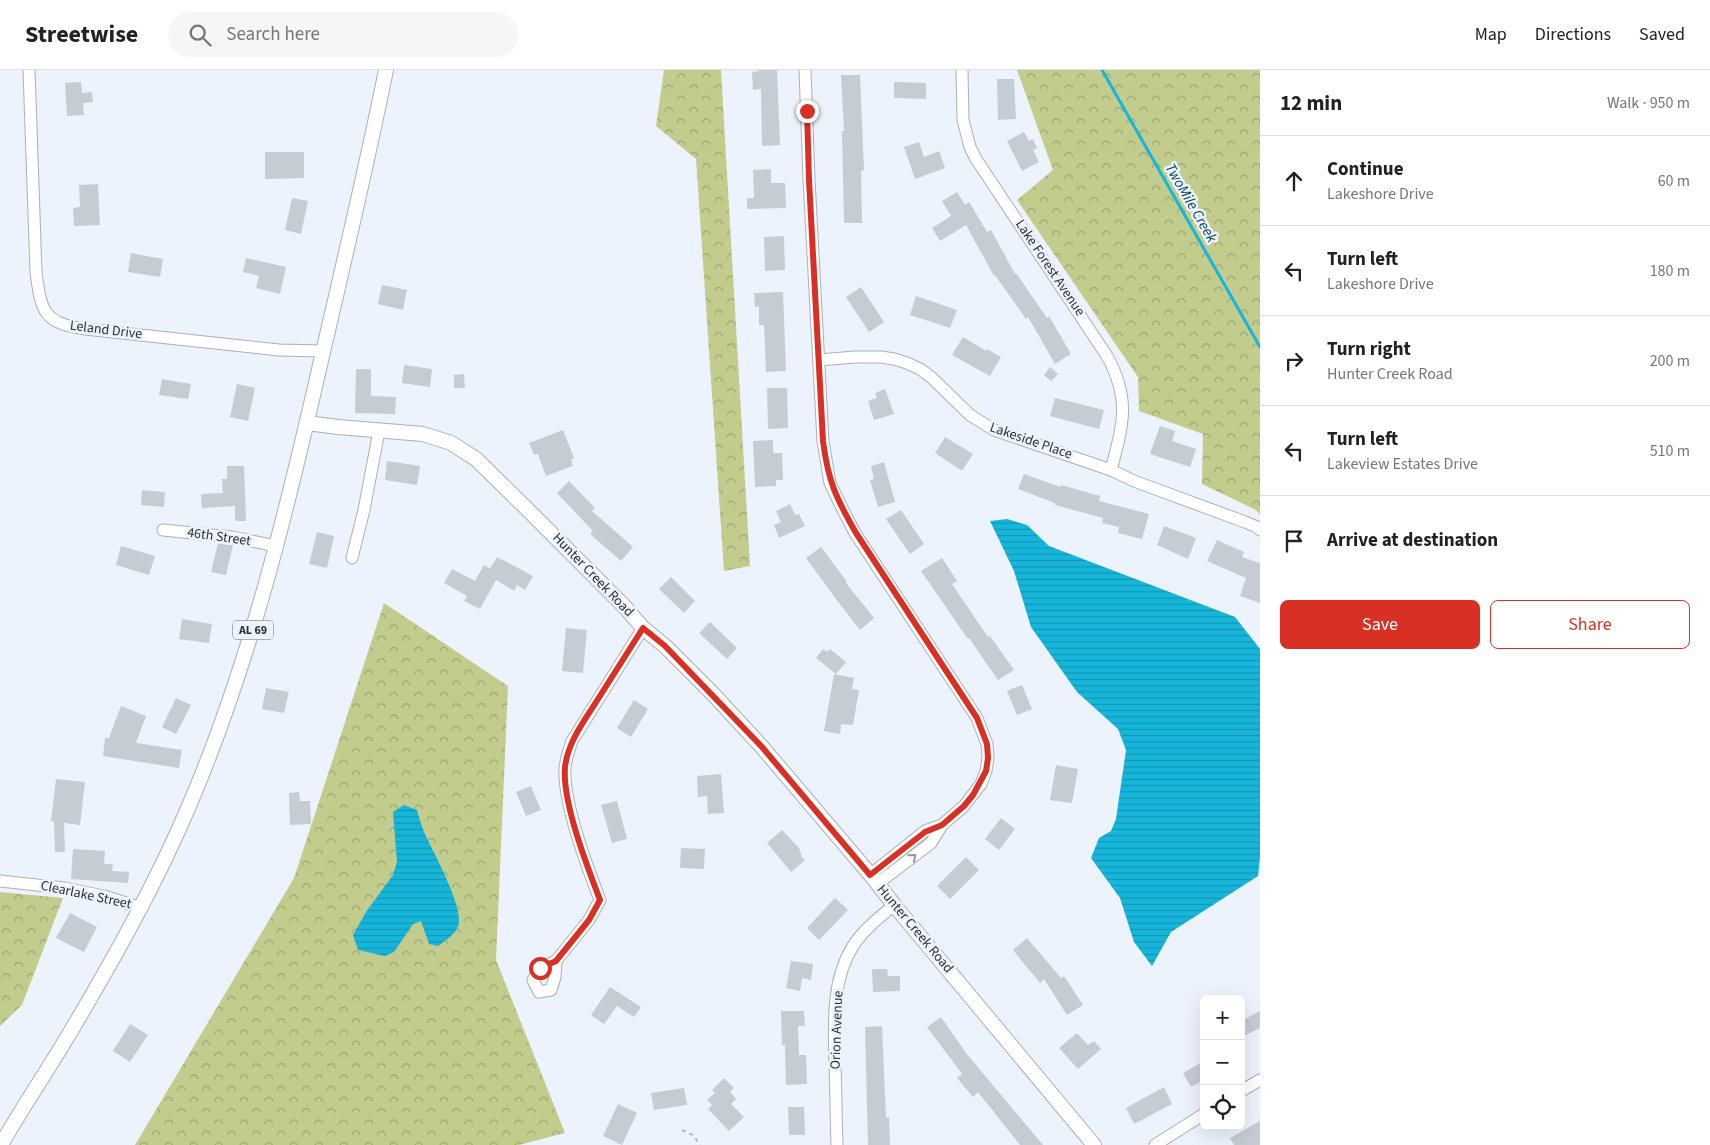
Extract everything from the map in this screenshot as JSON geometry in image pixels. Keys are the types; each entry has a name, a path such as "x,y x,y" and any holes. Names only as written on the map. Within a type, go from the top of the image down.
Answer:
{"main road":[{"name":"AL 69","path":"1,1145 22,1108 67,1038 142,908 188,809 218,733 250,641 308,423 367,164 386,70"},
{"name":"Hunter Creek Road","path":"308,423 379,431 409,432 437,438 451,444 476,460 624,606 643,628 672,653 762,747 1094,1145"}],"street":[{"name":"Leland Drive","path":"29,70 36,272 39,300 45,313 57,322 85,329 279,350 323,351"},
{"path":"805,70 823,441 827,469 835,496 856,533 977,718 987,744 988,758 986,771 981,784 964,806 942,825 925,832 874,879"},
{"name":"Lake Forest Avenue","path":"962,70 963,120 970,147 976,159 1107,356 1119,381 1123,402 1122,422 1111,470"},
{"name":"Lakeside Place","path":"820,360 880,357 907,363 931,377 981,424 1111,470 1134,481 1257,526 1260,530"},
{"path":"352,558 364,510 379,431"},
{"name":"46th Street","path":"163,530 232,537 276,546"},
{"path":"556,961 589,920 600,900 570,809 565,768 568,754 572,741 643,628"},
{"name":"Clearlake Street","path":"0,881 64,888 104,896 142,908"},
{"name":"Orion Avenue","path":"836,1145 834,1024 839,983 847,956 854,944 894,905"},
{"path":"1245,1089 1260,1080"},
{"path":"1155,1145 1200,1117"}],"path":[{"path":"682,1130 693,1135 700,1145"}],"green space":[{"path":"664,70 721,70 750,566 724,571 696,159 656,126"},
{"path":"1017,70 1260,70 1260,515 1256,510 1202,484 1203,434 1139,411 1138,377 1017,200 1053,170"},
{"path":"384,603 508,686 496,960 565,1133 519,1145 135,1145 294,878"},
{"path":"0,892 63,898 22,1005 0,1026"}],"water":[{"path":"1007,519 1027,525 1049,546 1235,617 1260,649 1260,857 1258,876 1171,932 1152,966 1134,942 1120,898 1091,858 1099,838 1111,831 1116,819 1126,750 1118,729 1077,692 1031,627 1014,571 990,521"},
{"path":"404,805 417,810 424,832 453,894 459,919 458,927 449,938 438,946 429,944 421,921 413,924 394,952 385,956 358,950 353,935 366,912 393,875 397,862 393,812"}],"building":[{"path":"777,70 780,145 762,146 761,89 753,90 752,72"},
{"path":"841,75 860,75 864,170 861,171 862,223 844,223 842,131 844,131"},
{"path":"997,79 1014,79 1016,119 998,120"},
{"path":"81,82 82,93 92,92 93,102 83,103 84,115 67,116 65,83"},
{"path":"894,82 926,83 926,99 894,98"},
{"path":"1024,132 1029,141 1033,139 1037,148 1033,150 1039,162 1022,171 1007,141"},
{"path":"919,142 924,157 939,151 945,168 915,179 904,147"},
{"path":"265,152 304,152 304,178 265,179"},
{"path":"771,169 771,183 785,183 786,208 747,209 747,198 754,198 753,170"},
{"path":"98,184 100,225 74,226 73,208 80,207 79,185"},
{"path":"957,192 965,205 969,202 987,232 991,230 1015,274 1047,318 1049,316 1071,354 1055,364 1028,317 1026,319 994,276 966,225 940,241 932,228 951,216 942,201"},
{"path":"292,198 308,201 301,234 285,230"},
{"path":"784,236 785,270 765,271 764,237"},
{"path":"131,253 163,259 160,277 128,272"},
{"path":"246,258 286,267 280,294 256,288 259,276 243,272"},
{"path":"382,285 407,290 403,310 378,304"},
{"path":"861,287 884,322 869,332 846,297"},
{"path":"783,292 786,371 766,372 764,325 759,325 759,307 755,307 754,293"},
{"path":"916,296 957,310 950,328 910,315"},
{"path":"963,337 986,351 987,349 1001,357 990,376 952,355"},
{"path":"404,365 432,369 430,387 402,383"},
{"path":"1050,367 1058,374 1051,381 1044,375"},
{"path":"356,369 371,369 371,396 396,397 395,414 355,413"},
{"path":"464,374 465,388 454,388 454,375"},
{"path":"162,379 191,384 188,399 159,395"},
{"path":"237,384 255,388 248,421 230,417"},
{"path":"767,388 787,388 788,428 768,429"},
{"path":"885,389 894,414 874,420 868,401 877,398 875,393"},
{"path":"1055,398 1104,410 1099,429 1050,416"},
{"path":"1160,426 1175,431 1172,441 1196,449 1190,467 1150,454"},
{"path":"563,430 574,458 571,460 573,466 546,476 538,454 534,455 529,443"},
{"path":"945,437 973,454 962,471 935,453"},
{"path":"773,440 773,453 782,453 783,480 776,480 776,486 755,487 753,441"},
{"path":"387,461 420,466 417,485 385,480"},
{"path":"884,462 895,502 878,507 870,480 874,479 871,466"},
{"path":"227,466 244,466 246,521 235,521 235,506 202,508 201,494 223,493 222,479 227,479"},
{"path":"1024,474 1060,487 1061,485 1100,496 1099,501 1149,514 1142,539 1118,533 1119,527 1102,523 1103,518 1055,505 1055,503 1018,489"},
{"path":"569,481 595,508 592,511 633,547 621,561 590,534 593,531 557,493"},
{"path":"142,490 165,492 164,507 141,505"},
{"path":"790,504 795,515 799,514 805,526 779,538 774,525 781,522 776,511"},
{"path":"901,510 924,544 910,554 886,519"},
{"path":"1164,526 1196,538 1188,559 1157,545"},
{"path":"317,532 334,536 327,568 309,564"},
{"path":"1217,540 1244,552 1242,557 1260,563 1260,603 1240,596 1246,578 1207,561"},
{"path":"218,543 233,545 226,575 211,572"},
{"path":"121,546 155,556 149,575 116,565"},
{"path":"821,547 846,583 874,618 860,630 806,558"},
{"path":"497,557 533,576 525,590 517,585 514,591 496,580 480,609 464,601 467,596 444,583 452,569 475,581 484,565 490,569"},
{"path":"942,558 957,581 952,584 988,637 990,636 1014,670 998,680 921,571"},
{"path":"671,577 695,601 684,613 659,589"},
{"path":"182,619 212,624 209,643 179,639"},
{"path":"710,622 737,648 727,659 699,633"},
{"path":"566,628 587,630 583,673 562,671"},
{"path":"823,649 827,652 830,649 846,662 836,674 816,658"},
{"path":"834,674 854,678 852,689 859,690 853,725 841,724 840,734 824,731"},
{"path":"1022,685 1032,709 1017,715 1007,691"},
{"path":"266,688 289,692 284,713 262,709"},
{"path":"176,698 191,705 176,734 162,727"},
{"path":"634,700 648,709 631,737 617,728"},
{"path":"121,706 146,716 136,743 182,750 179,768 103,756 105,738 109,738"},
{"path":"1056,765 1078,769 1072,803 1050,800"},
{"path":"721,774 724,813 708,814 707,796 698,797 697,776"},
{"path":"56,779 85,782 80,825 64,823 65,852 55,852 54,822 51,821"},
{"path":"531,786 541,810 526,816 516,792"},
{"path":"299,792 300,801 310,801 311,824 290,825 289,793"},
{"path":"617,801 627,839 612,843 601,805"},
{"path":"1001,818 1015,829 999,850 985,839"},
{"path":"782,830 800,849 801,856 805,860 791,872 767,843"},
{"path":"681,848 705,849 704,869 680,868"},
{"path":"73,849 105,851 104,864 113,864 112,871 129,872 128,883 71,879"},
{"path":"966,857 979,870 950,899 937,886"},
{"path":"835,898 848,910 819,940 807,928"},
{"path":"70,913 97,927 84,952 56,938"},
{"path":"1027,938 1061,978 1064,976 1083,1005 1067,1015 1044,979 1040,983 1013,950"},
{"path":"791,961 813,964 811,980 802,978 800,991 786,988"},
{"path":"872,969 887,969 888,976 900,976 900,991 873,992"},
{"path":"610,987 641,1007 634,1017 617,1006 604,1024 591,1015"},
{"path":"781,1011 804,1011 805,1026 798,1026 799,1055 806,1055 807,1084 786,1085 785,1045 782,1045"},
{"path":"1260,1011 1260,1028 1245,1035 1245,1019"},
{"path":"941,1017 966,1053 1043,1145 1020,1145 978,1092 973,1097 957,1078 962,1074 927,1027"},
{"path":"130,1024 148,1035 130,1062 113,1051"},
{"path":"882,1026 886,1118 889,1117 890,1145 868,1145 865,1027"},
{"path":"1077,1033 1088,1045 1094,1041 1101,1049 1078,1069 1059,1048"},
{"path":"1200,1063 1200,1082 1191,1087 1183,1073"},
{"path":"724,1078 734,1088 730,1092 736,1099 731,1104 744,1117 729,1131 708,1109 712,1105 707,1100 715,1093 712,1090"},
{"path":"1164,1087 1172,1104 1134,1124 1126,1108"},
{"path":"684,1088 687,1105 654,1110 651,1093"},
{"path":"618,1104 637,1113 622,1145 603,1136"},
{"path":"788,1107 804,1107 805,1135 789,1135"},
{"path":"1260,1121 1260,1145 1234,1145 1230,1138"}],"waterway":[{"name":"TwoMile Creek","path":"1102,70 1260,347"}],"route":[{"path":"540,968 556,961 589,920 600,900 570,809 565,768 572,741 643,628 665,646 762,747 870,875 925,832 942,825 964,806 981,784 986,771 988,758 987,744 977,718 856,533 835,496 830,482 823,441 807,111"}]}
